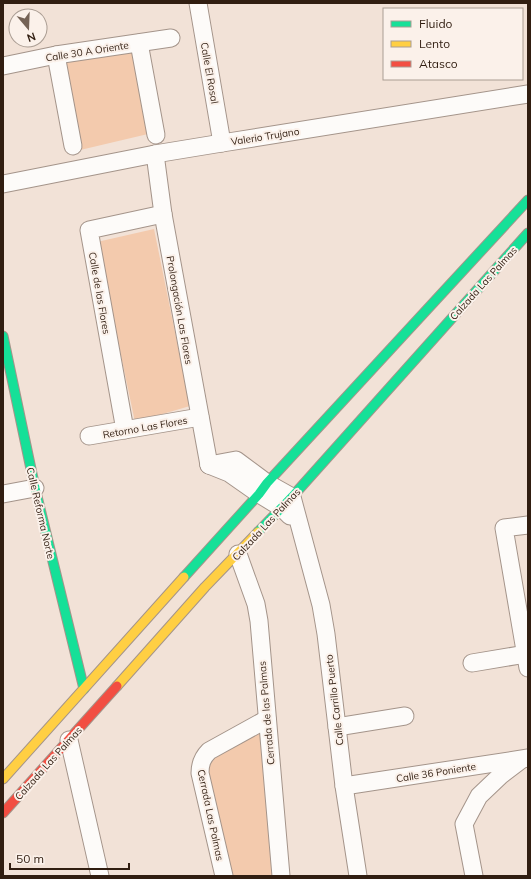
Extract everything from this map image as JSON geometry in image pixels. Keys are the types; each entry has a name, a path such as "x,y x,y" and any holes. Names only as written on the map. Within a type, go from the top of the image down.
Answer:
{"main road":[{"name":"Calzada Las Palmas","path":"3,813 69,740 196,580 263,489 528,200"},
{"name":"Calzada Las Palmas","path":"3,779 84,689 196,580 238,554 287,503 528,233"},
{"name":"Calle Reforma Norte","path":"3,336 35,488 84,689"}],"street":[{"name":"Calle El Rosal","path":"198,3 222,143"},
{"name":"Calle 30 A Oriente","path":"3,66 171,38"},
{"path":"139,43 156,136"},
{"path":"56,56 73,146"},
{"name":"Valerio Trujano","path":"3,184 155,154 528,94"},
{"name":"Prolongación Las Flores","path":"155,154 163,214 209,465 236,460 263,489 287,503"},
{"name":"Calle de las Flores","path":"125,430 89,230 163,214"},
{"name":"Retorno Las Flores","path":"90,436 200,417"},
{"path":"3,494 35,488"},
{"name":"Calle Carrillo Puerto","path":"287,503 300,527 321,605 326,634 344,786 358,876"},
{"path":"472,663 527,661 504,528 528,525"},
{"name":"Cerrada de las Palmas","path":"238,554 256,604 259,621 281,876"},
{"path":"337,727 405,716"},
{"name":"Cerrada Las Palmas","path":"224,876 200,773 200,765 204,756 209,751 267,719"},
{"path":"69,740 100,876"},
{"path":"474,876 464,824 479,796 500,776 525,758"},
{"name":"Calle 36 Poniente","path":"344,786 525,758"}],"shaded area":[{"path":"132,50 148,134 76,151 66,63"},
{"path":"154,229 190,406 135,422 97,242"},
{"path":"264,728 275,876 229,876 204,774 209,755"}],"traffic: fast":[{"path":"184,577 259,494 267,483 528,200"},
{"path":"258,532 292,497 528,233"},
{"path":"3,336 35,488 84,689"}],"traffic: slow":[{"path":"117,686 205,587 258,532"},
{"path":"3,779 184,577"}],"traffic: jam":[{"path":"3,813 117,686"}]}
